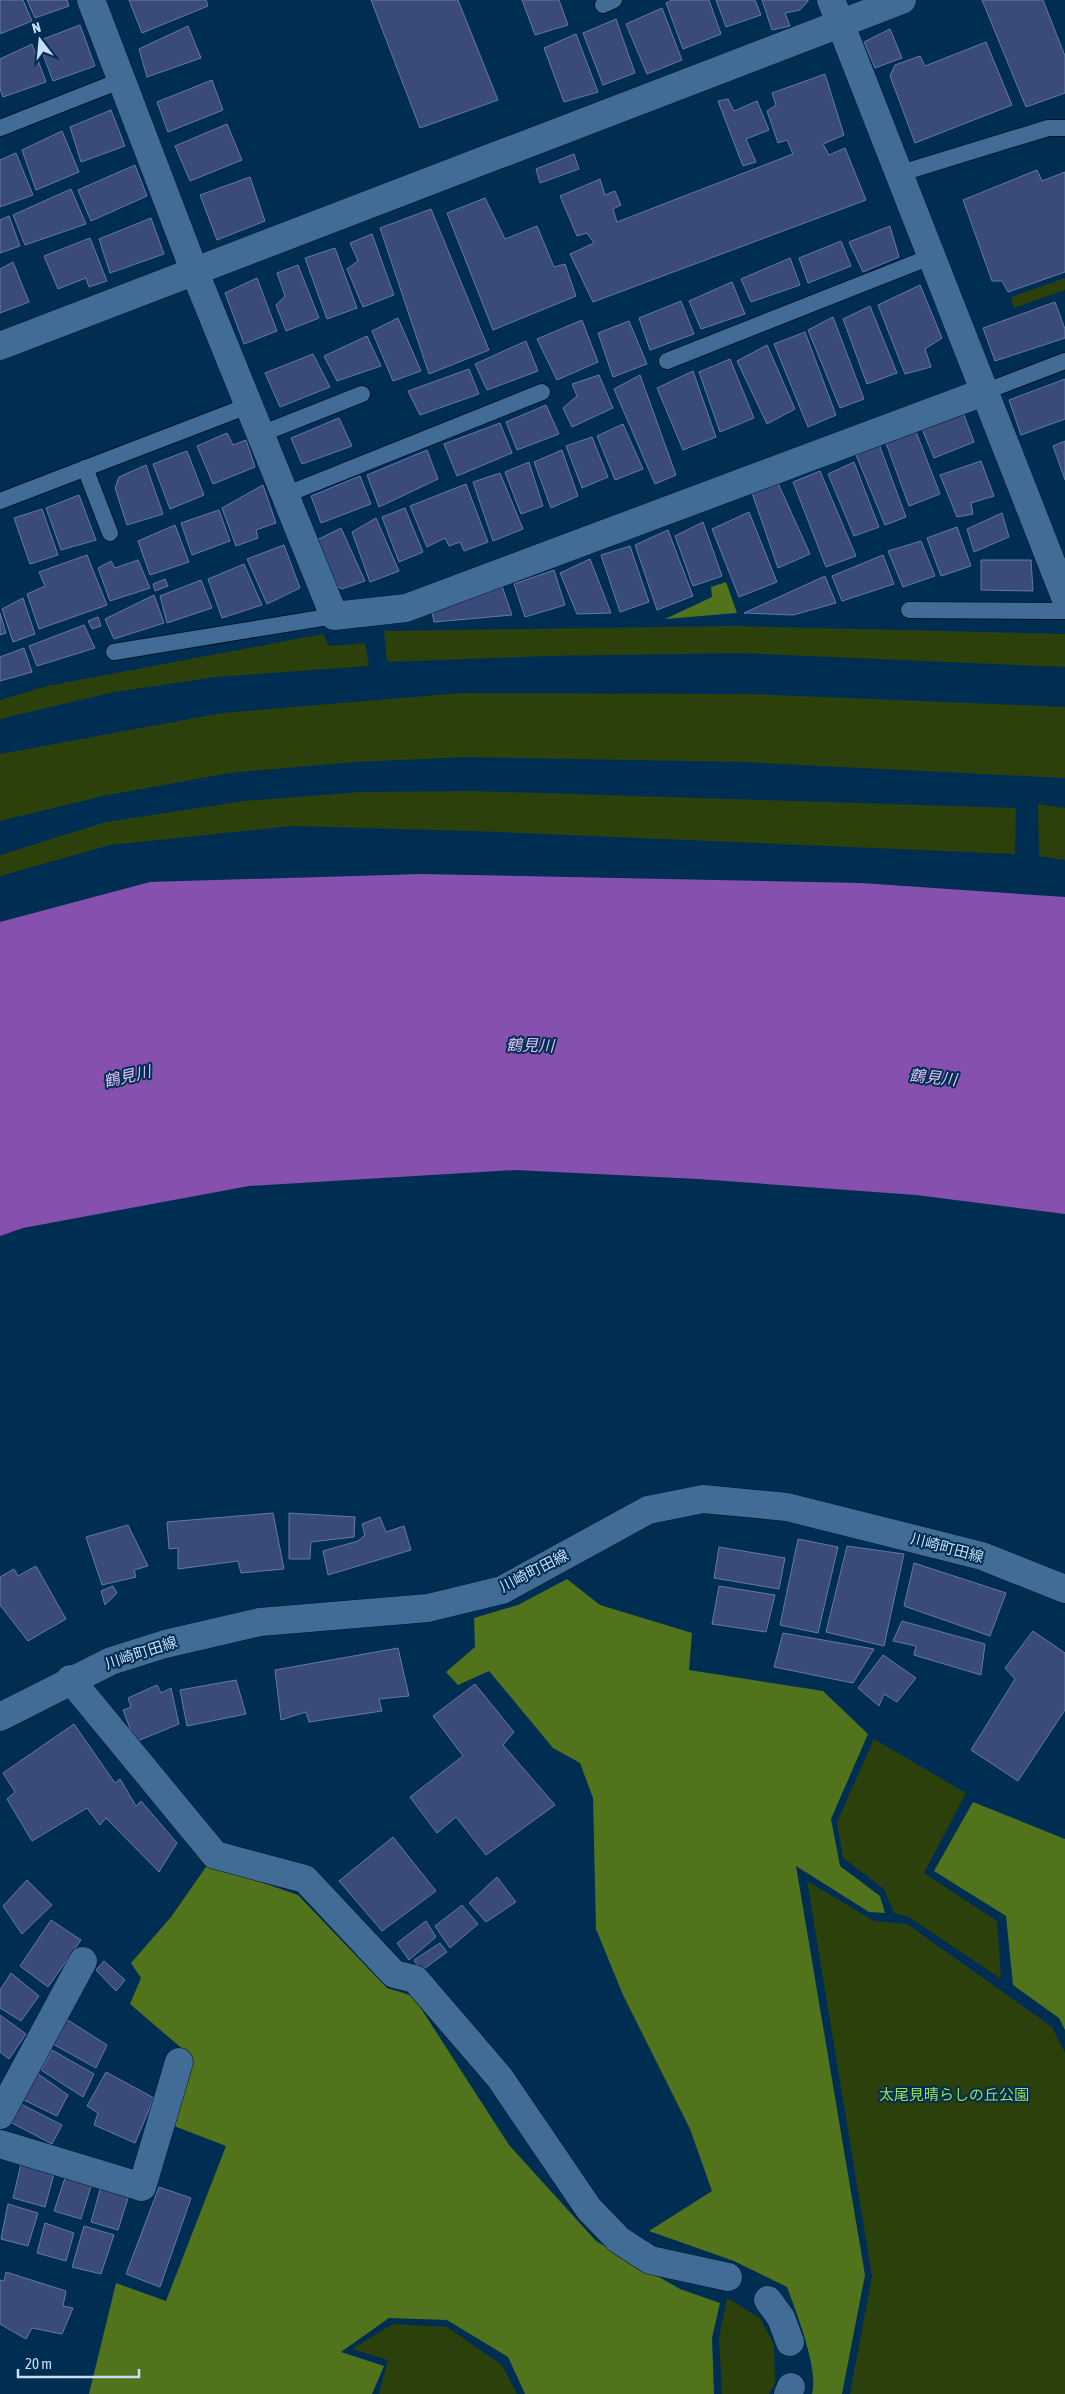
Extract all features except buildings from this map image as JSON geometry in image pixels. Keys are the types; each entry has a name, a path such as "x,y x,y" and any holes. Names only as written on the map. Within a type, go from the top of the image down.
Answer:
{"street":[{"path":"91,0 194,270 334,616 406,608 984,392"},
{"path":"0,346 835,12 902,0"},
{"path":"835,12 1065,597"},
{"name":"川崎町田線","path":"0,1717 70,1679 111,1661 165,1644 260,1622 428,1608 502,1590 549,1566 602,1533 648,1510 703,1499 787,1507 964,1551 982,1556 1065,1589"},
{"path":"70,1679 215,1855 305,1879 394,1974 415,1979 500,2078 589,2209 618,2240 650,2260 728,2277"},
{"path":"0,2115 83,1961"},
{"path":"0,2144 142,2187 178,2062"},
{"path":"768,2300 781,2318 790,2342"}],"lane":[{"path":"0,128 122,80"},
{"path":"898,174 1048,128 1065,128"},
{"path":"667,361 930,257"},
{"path":"984,392 1065,361"},
{"path":"286,495 542,392"},
{"path":"261,434 362,394"},
{"path":"0,501 250,405"},
{"path":"85,468 110,533"},
{"path":"909,610 1065,610"},
{"path":"114,652 334,616"}],"green space":[{"path":"1065,278 1065,290 1014,308 1011,297"},
{"path":"726,582 737,613 665,619 712,597 711,587"},
{"path":"734,626 1065,634 1065,667 738,653 546,656 387,662 384,631"},
{"path":"323,634 329,646 365,643 369,666 217,677 114,692 0,719 0,700 47,686"},
{"path":"461,693 750,694 1065,707 1065,778 743,762 466,757 354,762 229,773 103,796 0,821 0,754 222,713"},
{"path":"474,791 1016,808 1015,854 474,831 292,826 110,845 0,876 0,855 106,822 244,801 361,792"},
{"path":"1038,804 1065,808 1065,860 1039,856"},
{"path":"567,1579 600,1605 692,1633 689,1670 823,1691 868,1734 831,1819 840,1866 880,1896 885,1913 869,1912 796,1866 865,2275 842,2394 812,2394 813,2383 810,2356 787,2287 734,2261 649,2231 712,2191 690,2129 623,1995 596,1929 593,1798 580,1763 553,1748 489,1671 458,1685 446,1672 475,1647 474,1618 518,1605"},
{"path":"874,1739 966,1793 924,1873 997,1921 1001,1979 909,1917 894,1913 884,1889 843,1858 837,1822"},
{"path":"973,1802 1065,1839 1065,2030 1059,2018 1013,1985 1006,1916 934,1871"},
{"path":"208,1864 298,1895 387,1988 413,1996 509,2145 596,2241 680,2289 720,2303 712,2338 714,2394 525,2394 508,2357 447,2320 389,2318 341,2352 384,2366 372,2394 89,2394 116,2283 166,2301 226,2146 174,2126 193,2058 130,2004 141,1978 131,1963 171,1917"},
{"name":"太尾見晴らしの丘公園","path":"807,1881 874,1921 907,1924 1052,2027 1065,2053 1065,2394 850,2394 872,2276"},
{"path":"727,2298 760,2318 774,2345 775,2384 769,2394 722,2394 719,2338"},
{"path":"393,2324 447,2327 502,2365 517,2394 379,2394 388,2360 352,2349"}],"water":[{"name":"鶴見川","path":"421,874 861,883 1065,897 1065,1214 916,1195 698,1179 515,1170 249,1186 23,1228 0,1236 0,922 150,882"}]}
